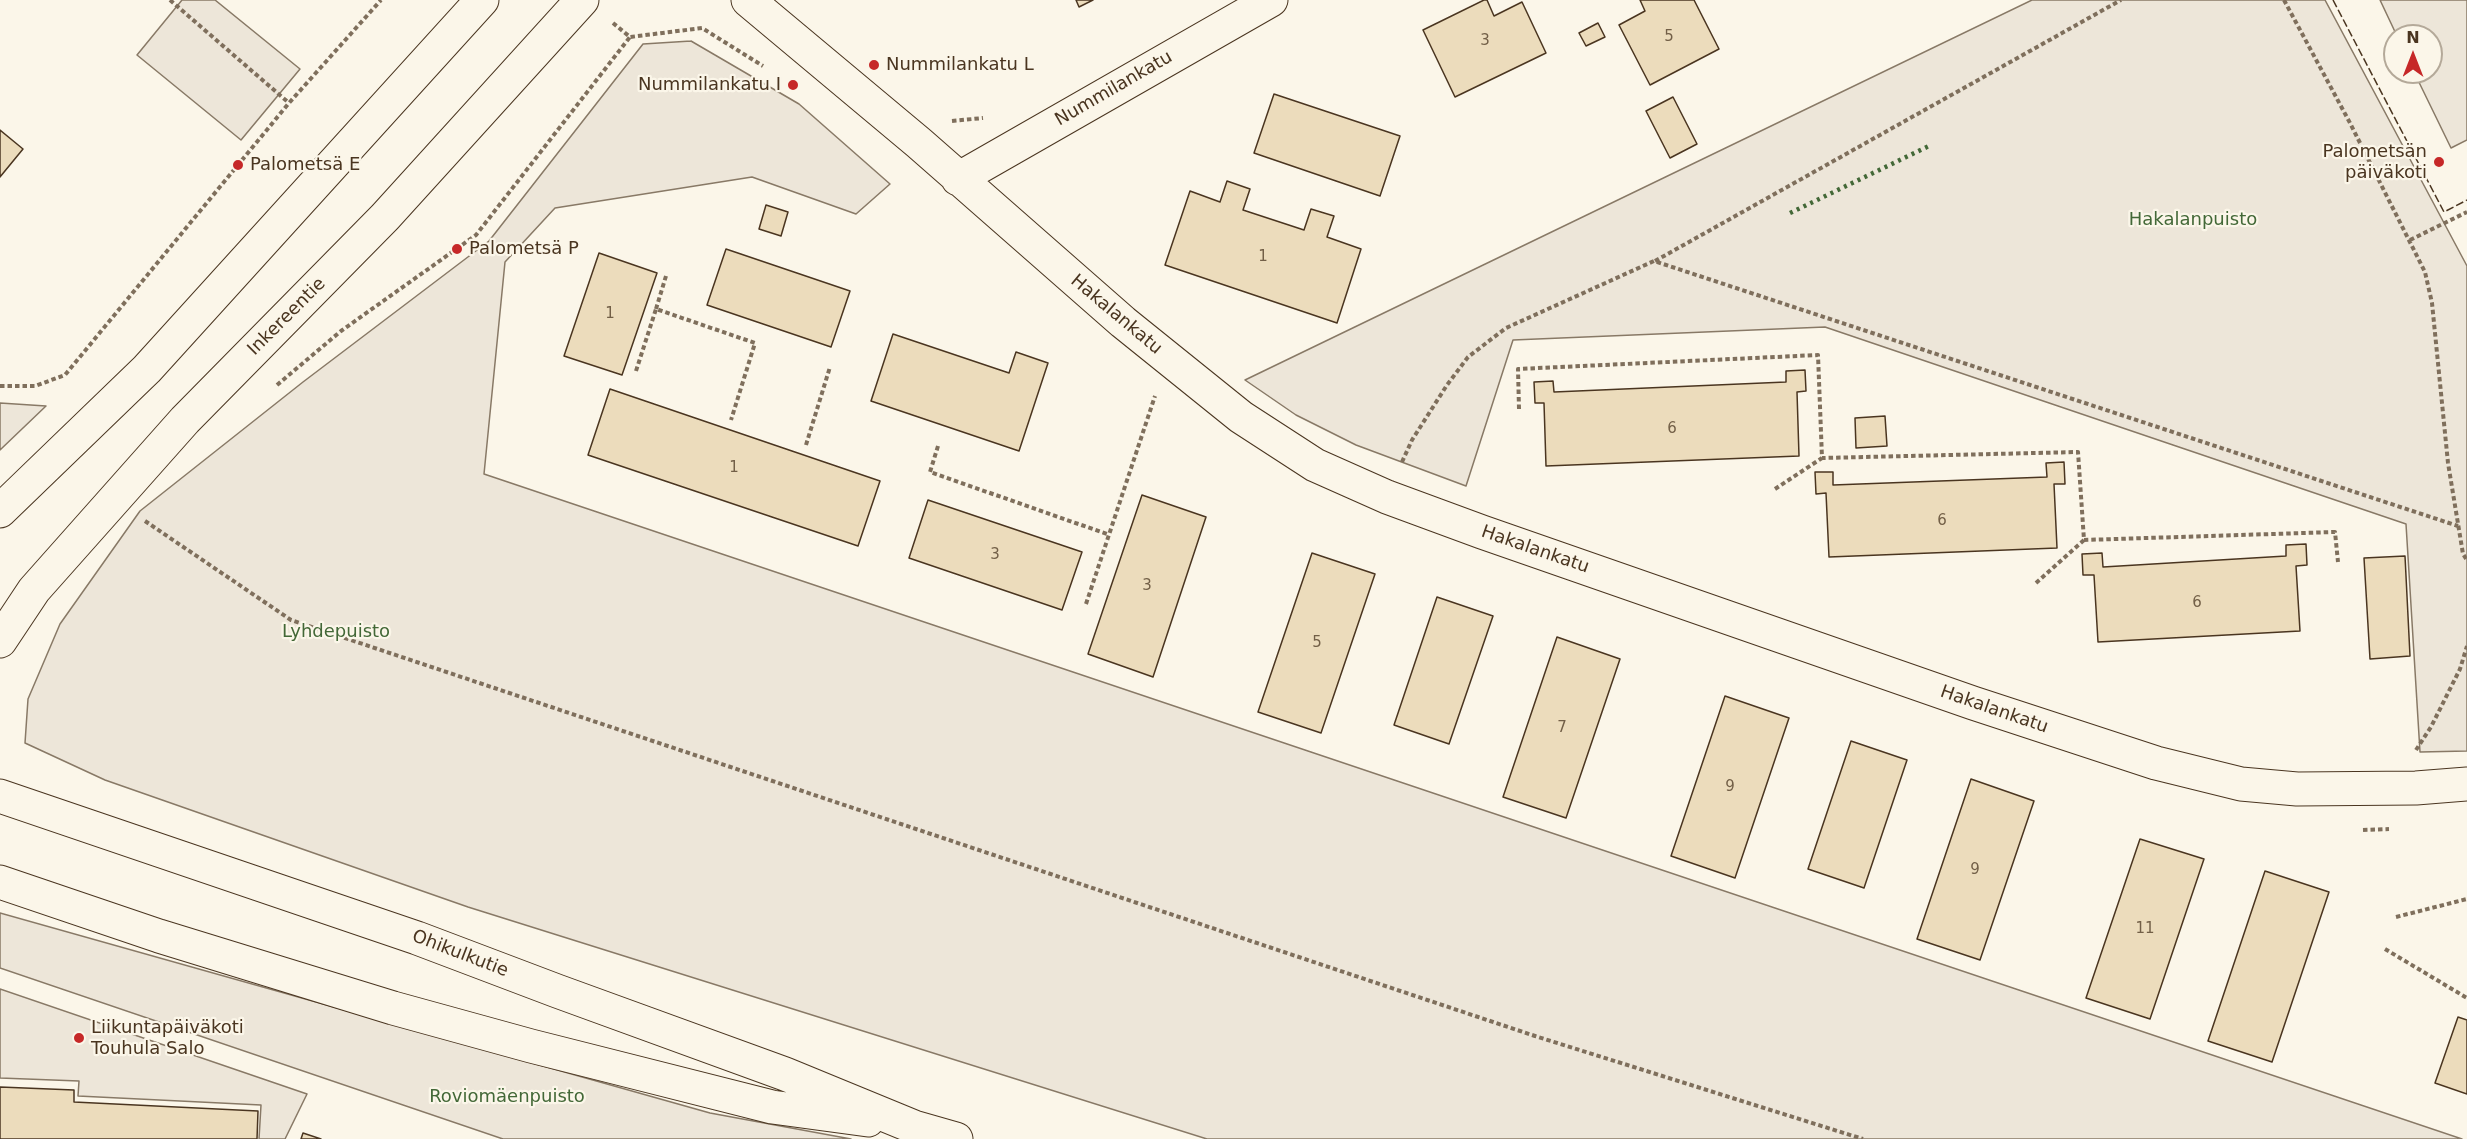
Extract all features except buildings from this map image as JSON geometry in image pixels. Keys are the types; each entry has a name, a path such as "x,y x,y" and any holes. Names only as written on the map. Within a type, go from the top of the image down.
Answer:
{"street":[{"path":"0,511 147,369 482,0"},
{"name":"Inkereentie","path":"0,641 34,590 177,428 385,217 582,0"},
{"name":"Hakalankatu","path":"748,0 919,142 958,179 1123,322 1241,417 1315,465 1387,497 1962,699 2156,763 2241,784 2297,789 2467,784"},
{"name":"Nummilankatu","path":"958,179 1271,0"},
{"name":"Ohikulkutie","path":"0,796 417,938 785,1074 914,1127 956,1139"},
{"name":"Ohikulkutie","path":"0,882 203,950 393,1008 531,1046 772,1107 914,1127"}],"path":[{"path":"170,0 289,103"},
{"path":"0,386 35,386 65,375 289,103 381,0"},
{"path":"1387,497 1413,440 1447,385 1468,357 1506,328 1654,261 2121,0"},
{"path":"2284,0 2425,272 2432,303 2448,463 2463,554 2467,562"},
{"path":"273,389 341,331 476,235 630,37"},
{"path":"2410,240 2467,212"},
{"path":"1654,261 2458,526"},
{"path":"636,371 666,276"},
{"path":"656,309 755,343 731,420"},
{"path":"1519,409 1518,369 1818,355 1822,458"},
{"path":"806,445 830,367"},
{"path":"1086,604 1107,534 1155,395"},
{"path":"938,446 930,472 1107,534"},
{"path":"1774,489 1822,458 2078,452 2085,540"},
{"path":"150,511 143,520 291,620 1535,1036 1863,1139"},
{"path":"2036,583 2085,540 2335,532 2338,562"},
{"path":"2392,788 2431,727 2460,669 2467,646"},
{"path":"2396,917 2467,899"},
{"path":"2385,949 2467,998"}],"green space":[{"path":"182,0 215,0 300,69 241,140 137,55"},
{"name":"Hakalanpuisto","path":"2032,0 2325,0 2467,266 2467,751 2420,752 2406,524 1825,327 1513,340 1466,486 1356,445 1296,415 1245,380"},
{"path":"2380,0 2467,0 2467,140 2451,148 2420,84 2443,84 2443,24 2391,24"},
{"name":"Lyhdepuisto","path":"691,41 799,104 890,184 856,214 752,177 555,208 505,262 484,474 2462,1139 1207,1139 468,907 105,780 25,743 28,699 60,624 140,511 303,382 489,241 643,44"},
{"path":"0,403 46,406 0,450"},
{"name":"Roviomäenpuisto","path":"0,913 710,1113 851,1139 503,1139 0,968"},
{"path":"0,989 307,1094 285,1139 259,1139 261,1105 78,1096 79,1081 0,1078"}],"hedge":[{"path":"1790,213 1929,146"}],"fence":[{"path":"2333,0 2444,212 2467,200"}],"place":[{"name":"Nummilankatu L","path":"874,65"},
{"name":"Nummilankatu I","path":"793,85"},
{"name":"Palometsän päiväkoti","path":"2439,162"},
{"name":"Palometsä E","path":"238,165"},
{"name":"Palometsä P","path":"457,249"},
{"name":"Liikuntapäiväkoti Touhula Salo","path":"79,1038"}]}
